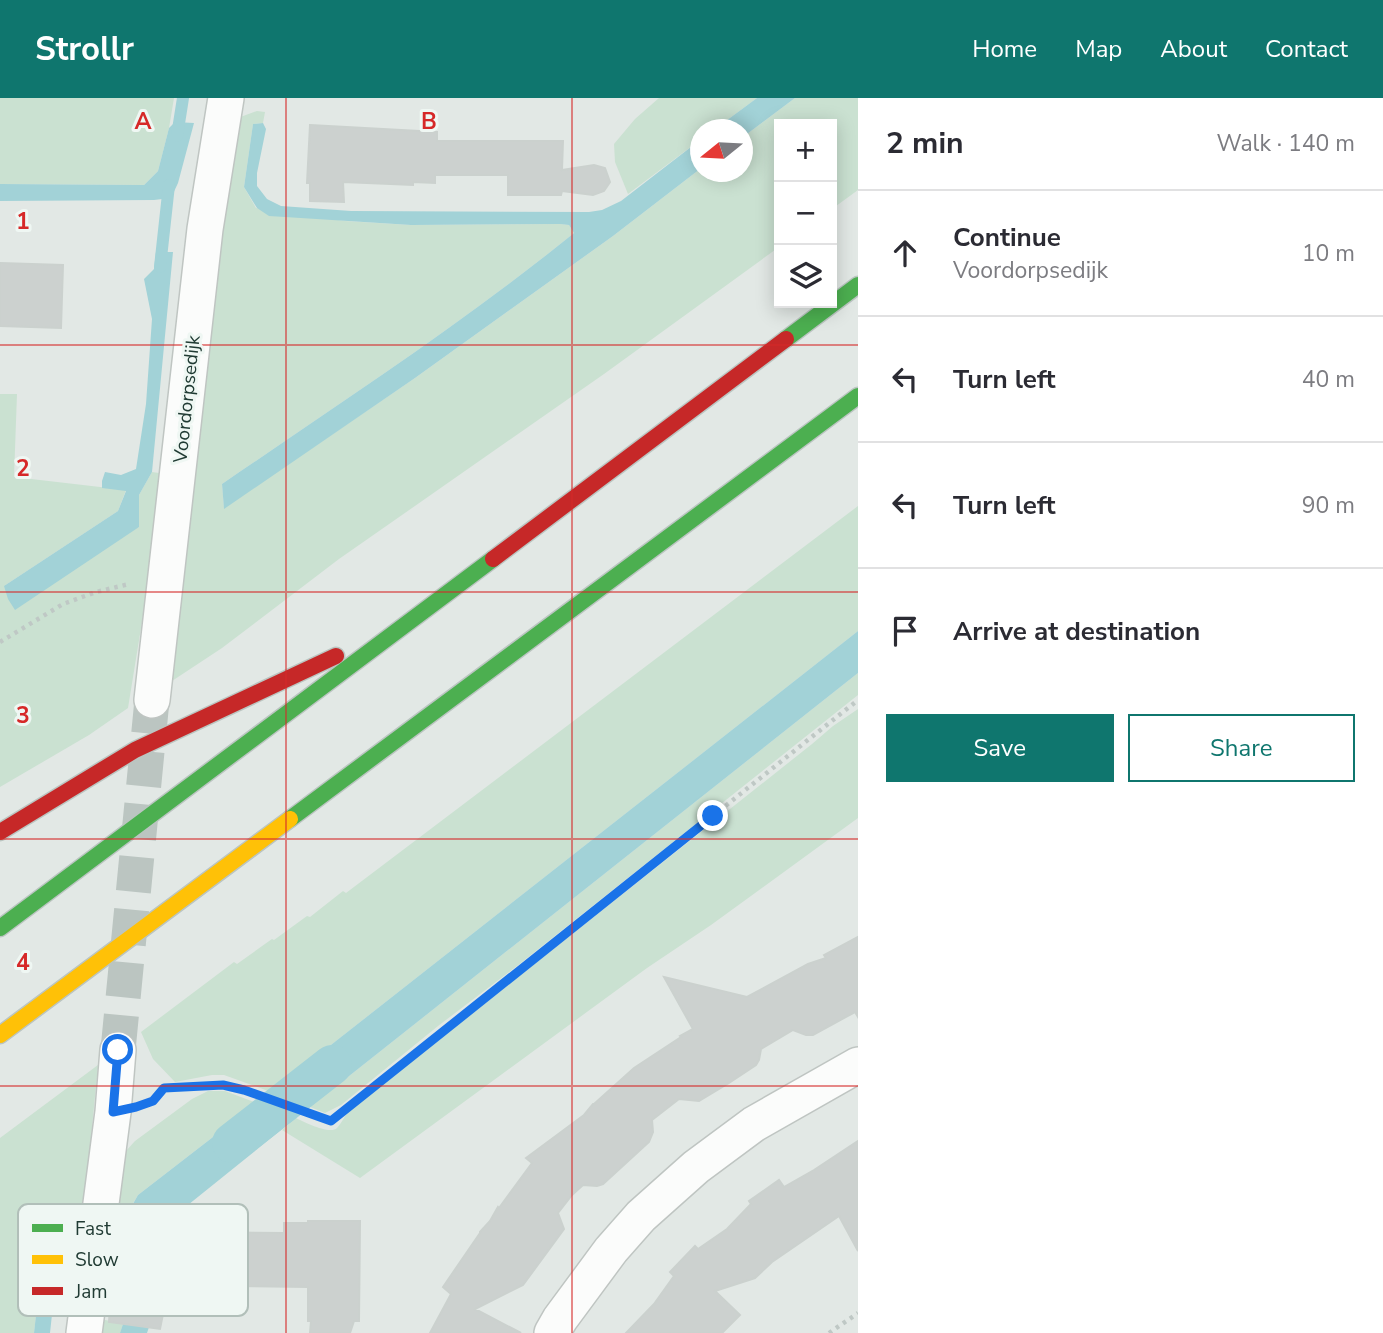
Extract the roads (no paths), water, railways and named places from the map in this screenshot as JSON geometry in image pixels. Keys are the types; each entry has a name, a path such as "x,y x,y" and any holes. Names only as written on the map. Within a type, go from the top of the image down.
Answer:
{"highway":[{"path":"0,928 858,285"},
{"path":"0,1035 858,396"},
{"path":"0,832 135,750 407,623"}],"street":[{"name":"Voordorpsedijk","path":"152,700 205,229 226,98"},
{"path":"101,1204 118,1050"},
{"path":"552,1333 611,1251 641,1216 696,1167 754,1124 858,1065"}],"water":[{"path":"757,98 795,98 753,130 753,119 729,119"},
{"path":"175,122 194,123 178,183 171,198 0,201 0,184 144,185 158,171 169,128"},
{"path":"263,123 266,129 257,186 267,199 281,206 351,211 589,212 602,210 621,201 690,148 690,177 613,236 415,378 224,509 222,484 445,331 574,233 569,225 560,224 411,225 269,216 257,208 244,187 253,124"},
{"path":"156,252 173,252 152,472 139,495 139,527 15,610 4,586 118,511 126,491 102,488 105,472 121,475 136,469 146,404 152,319 144,279 154,269"},
{"path":"858,631 858,673 310,1107 271,1092"},
{"path":"257,1103 296,1118 189,1204 133,1204 138,1195"},
{"path":"36,1316 52,1316 50,1333 34,1333"},
{"path":"123,1324 149,1327 147,1333 120,1333"}],"waterway":[{"path":"177,136 183,98"},
{"path":"160,267 169,185"},
{"path":"232,1143 332,1065"}],"tunnel":[{"path":"118,1050 152,700"}]}
